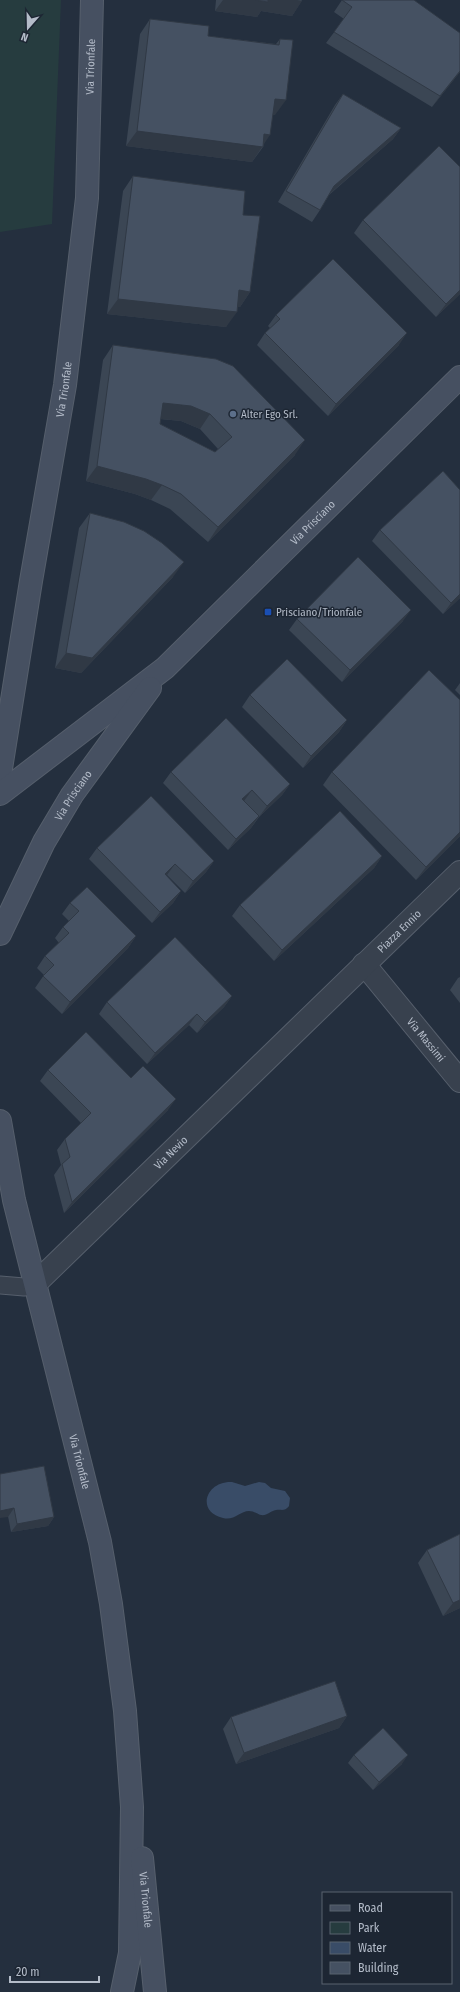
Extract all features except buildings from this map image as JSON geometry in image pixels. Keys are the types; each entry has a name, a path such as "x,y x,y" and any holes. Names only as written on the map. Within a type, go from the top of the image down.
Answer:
{"main road":[{"name":"Via Trionfale","path":"0,775 31,581 65,385 87,198 92,0"},
{"name":"Via Prisciano","path":"0,794 165,668 460,377"},
{"name":"Via Prisciano","path":"0,934 44,842 72,795 165,668"},
{"name":"Via Trionfale","path":"0,1121 14,1200 34,1284 79,1453 106,1571 125,1711 132,1808 130,1953 122,1992"},
{"name":"Via Trionfale","path":"132,1808 141,1851 148,1907 155,1992"}],"street":[{"name":"Piazza Ennio","path":"306,1020 432,897 460,872"},
{"name":"Via Massimi","path":"364,964 460,1081"},
{"name":"Via Nevio","path":"34,1284 306,1020"}],"lane":[{"path":"0,1285 24,1286 34,1284"}],"green space":[{"path":"0,0 61,0 52,224 0,232"}],"water":[{"path":"232,1482 245,1486 259,1482 265,1483 271,1488 285,1491 290,1498 289,1506 284,1510 278,1510 263,1515 252,1511 246,1511 227,1519 215,1515 209,1510 207,1504 207,1497 210,1491 215,1486"}],"place":[{"name":"Alter Ego Srl.","path":"233,414"},
{"name":"Prisciano/Trionfale","path":"268,612"}]}
